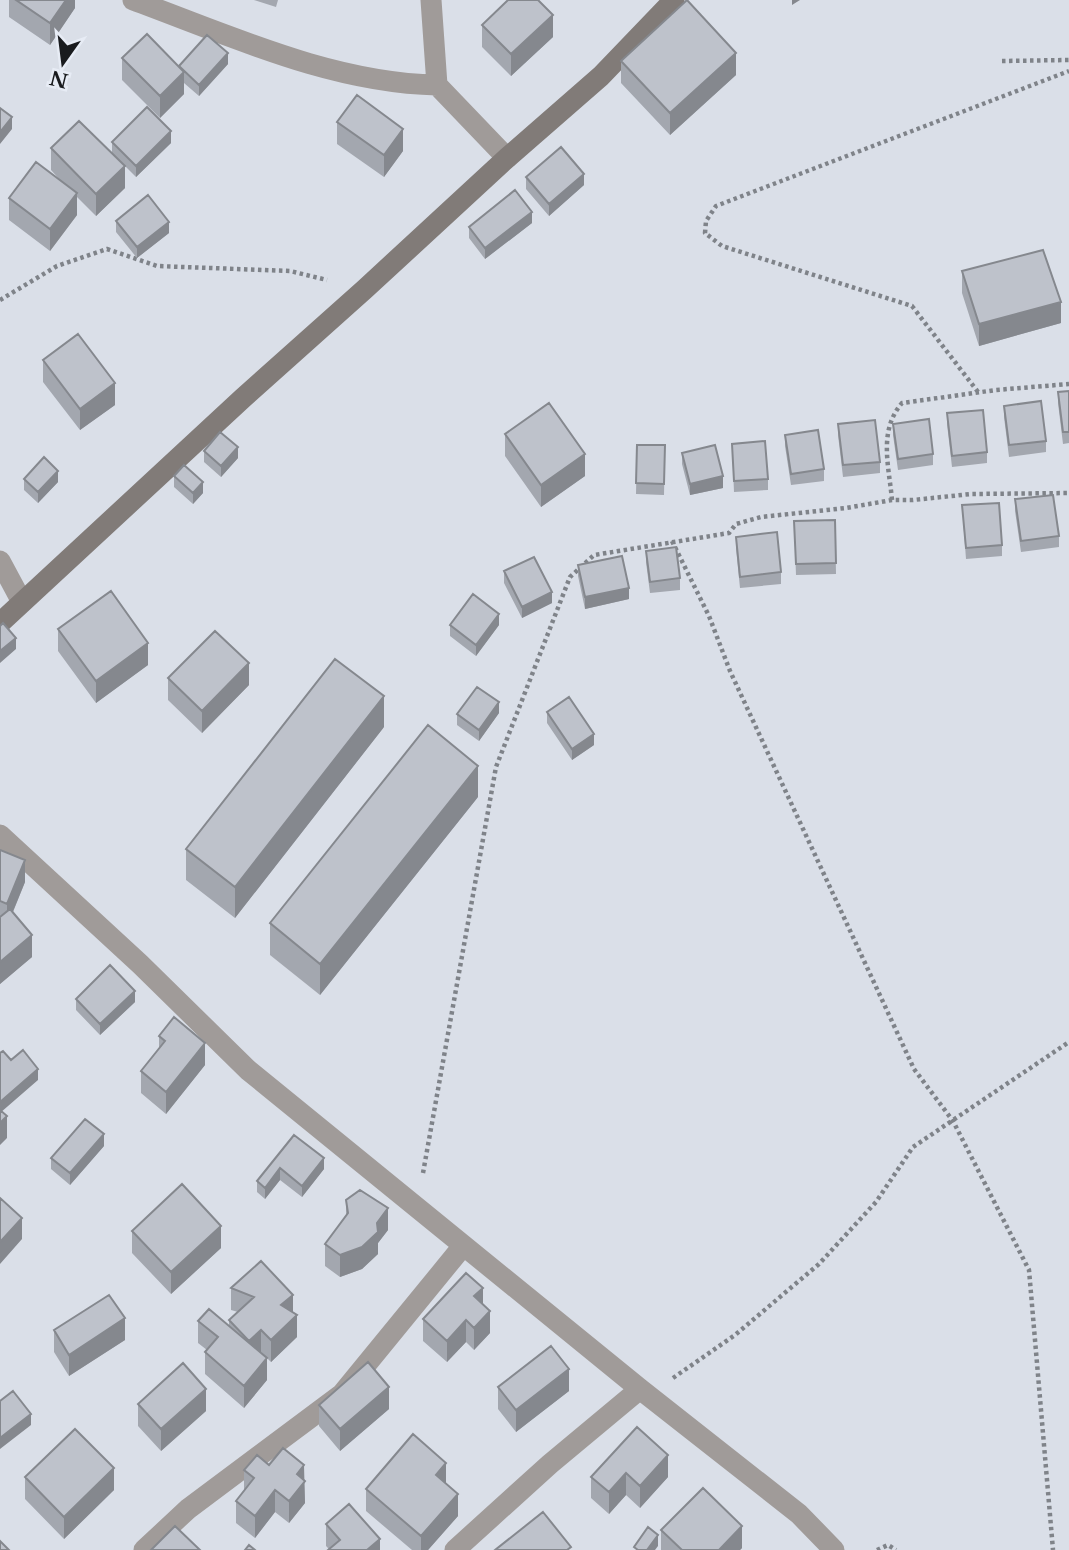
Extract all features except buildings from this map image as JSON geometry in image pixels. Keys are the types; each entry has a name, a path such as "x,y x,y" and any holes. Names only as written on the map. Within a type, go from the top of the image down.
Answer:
{"street":[{"path":"133,0 288,56 363,78 437,85"},
{"path":"430,0 437,85 507,158"},
{"path":"0,623 243,398 601,76 674,0"},
{"path":"0,561 22,602"},
{"path":"0,835 140,964 248,1070 416,1209 799,1514 834,1550"},
{"path":"144,1550 188,1509 342,1394 463,1246"},
{"path":"455,1550 550,1464 644,1392"}],"path":[{"path":"1002,61 1069,60"},
{"path":"978,392 912,306 722,246 705,233 706,221 716,206 1069,71"},
{"path":"0,300 57,266 107,249 157,266 290,271 365,289"},
{"path":"892,500 886,433 895,411 902,404 978,392 1069,384"},
{"path":"416,1209 496,767 570,576 594,555 729,533 736,524 761,517 892,500 971,494 1069,493"},
{"path":"671,541 709,616 730,671 914,1069 953,1121 1029,1270 1053,1550"},
{"path":"644,1392 735,1335 819,1264 876,1202 913,1147 1069,1042"},
{"path":"877,1550 888,1545 896,1550"}]}
